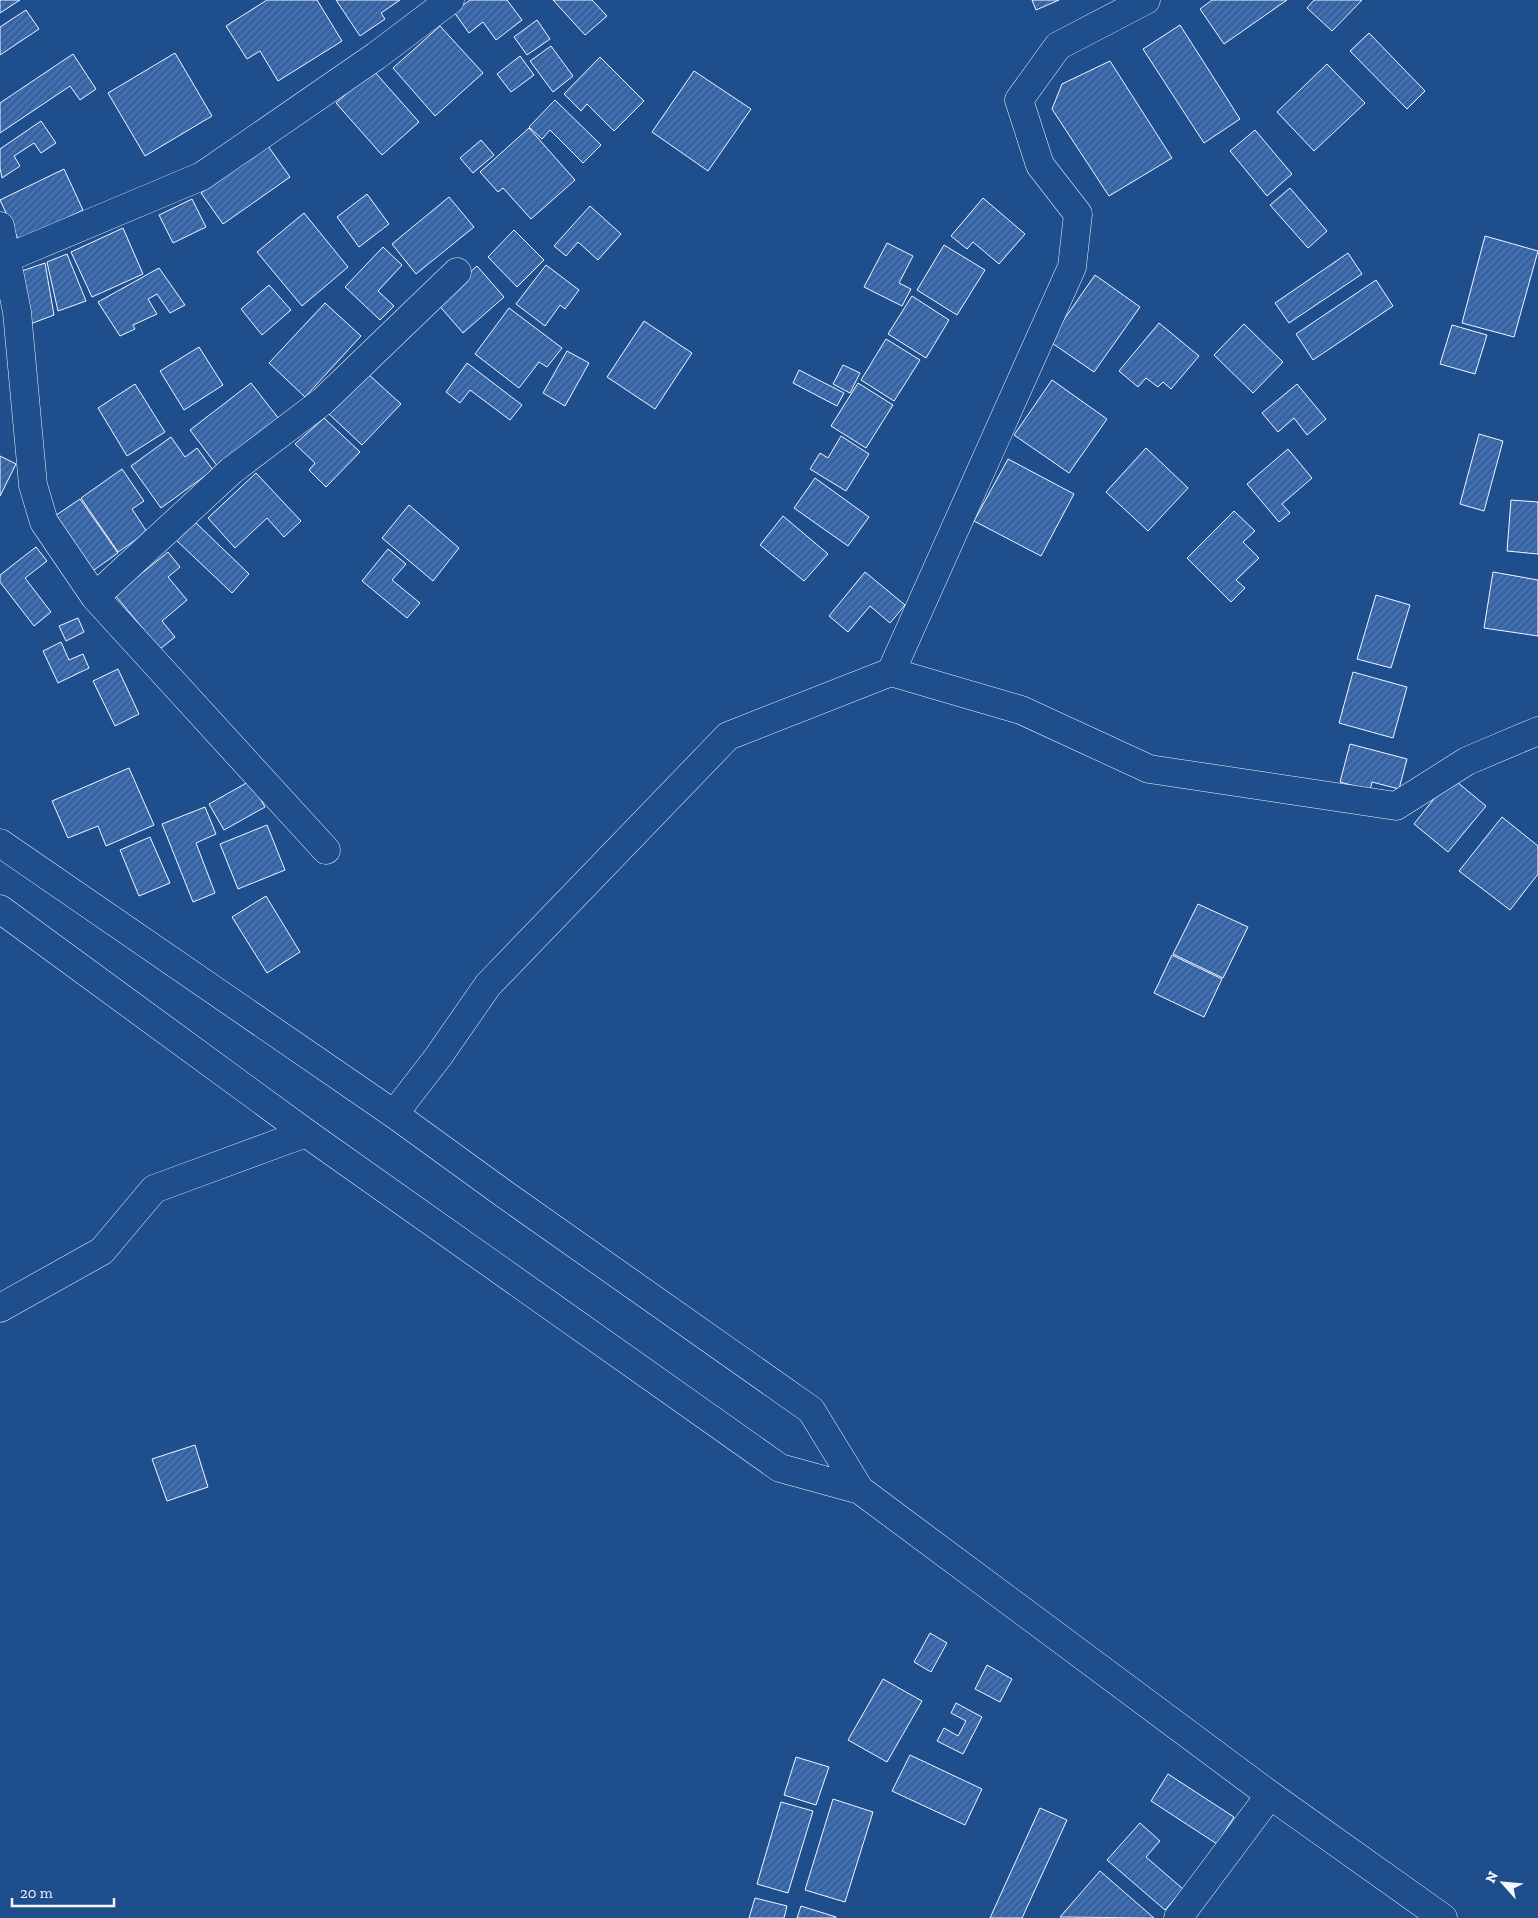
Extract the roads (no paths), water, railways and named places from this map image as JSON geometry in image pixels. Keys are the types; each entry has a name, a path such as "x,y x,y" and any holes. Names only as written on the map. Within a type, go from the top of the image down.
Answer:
{"street":[{"path":"7,258 202,176 376,56 450,0"},
{"path":"891,672 1072,267 1078,214 1040,165 1019,100 1058,46 1146,0"},
{"path":"0,226 17,312 33,485 44,522 95,597 175,687 326,850"},
{"path":"95,597 230,471 323,401 457,272"},
{"path":"394,1114 488,985 728,736 891,672 1020,710 1149,769 1396,806 1467,761 1538,731"},
{"path":"0,843 394,1114 811,1410 860,1490"},
{"path":"0,909 306,1133 780,1468 860,1490 1270,1795 1437,1914"},
{"path":"0,1308 102,1252 154,1189 306,1133"},
{"path":"1178,1918 1270,1795"}]}
